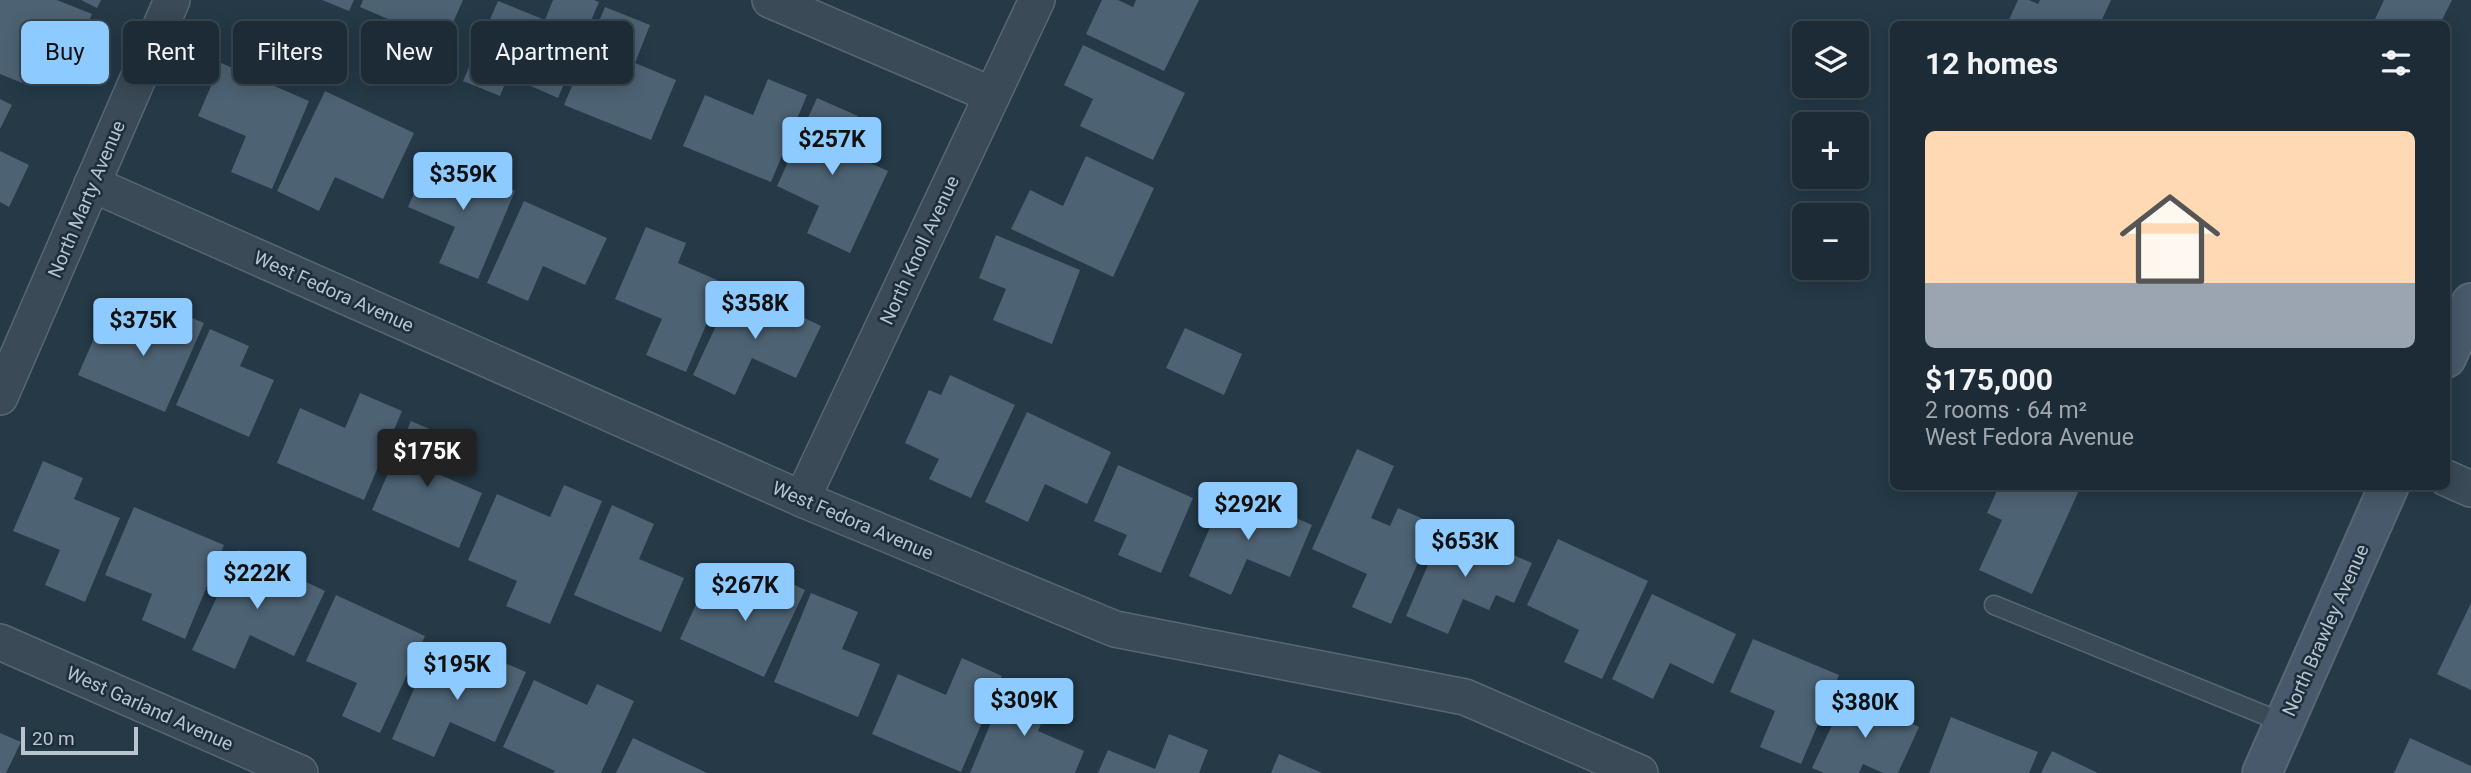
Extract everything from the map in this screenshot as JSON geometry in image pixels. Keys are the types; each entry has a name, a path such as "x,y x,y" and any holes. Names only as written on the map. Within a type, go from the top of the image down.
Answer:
{"street":[{"name":"North Marty Avenue","path":"0,397 172,0"},
{"path":"770,0 992,95"},
{"name":"North Knoll Avenue","path":"802,499 1037,0"},
{"name":"West Fedora Avenue","path":"92,184 802,499 1115,629 1465,697 1640,773"},
{"path":"2450,349 2471,303"},
{"path":"2450,480 2471,489"},
{"name":"North Brawley Avenue","path":"2262,773 2387,490"},
{"name":"West Garland Avenue","path":"0,642 300,773"}],"lane":[{"path":"1994,605 2284,723"}],"building":[{"path":"0,0 57,0 92,14 89,21 21,21 21,83 0,74"},
{"path":"81,0 101,0 97,8"},
{"path":"322,0 354,0 349,11"},
{"path":"363,0 463,0 454,21 393,21 360,7"},
{"path":"553,0 599,2 591,21 489,21 498,1 545,20"},
{"path":"1102,0 1118,0 1133,7 1136,0 1199,0 1164,71 1086,34"},
{"path":"2018,0 2029,0 2038,4 2040,0 2111,0 2101,21 2008,21"},
{"path":"2384,0 2452,0 2442,21 2375,19"},
{"path":"605,7 650,25 635,63 676,80 651,140 564,105 573,84 633,84 633,21 599,21"},
{"path":"1083,45 1185,93 1153,160 1080,126 1093,99 1064,85"},
{"path":"221,63 233,68 233,84 270,84 309,101 272,189 231,172 246,136 198,116 212,84 219,84"},
{"path":"471,63 471,84 505,84 500,96 463,81"},
{"path":"768,79 807,95 771,182 683,146 705,95 753,115"},
{"path":"526,84 564,84 558,98"},
{"path":"325,91 414,133 383,199 335,177 319,211 277,191"},
{"path":"817,98 858,116 842,150 888,171 850,253 807,233 819,206 777,186"},
{"path":"0,99 12,105 0,129"},
{"path":"0,151 29,165 9,207 0,202"},
{"path":"431,155 515,191 478,279 439,263 455,227 408,207"},
{"path":"1086,156 1154,188 1113,277 1011,229 1030,190 1063,206"},
{"path":"524,201 607,238 585,285 543,266 528,301 487,283"},
{"path":"646,227 686,243 678,263 724,283 686,372 646,355 662,319 615,299"},
{"path":"996,235 1080,270 1052,344 993,320 1006,289 979,278"},
{"path":"735,285 821,326 796,378 752,358 735,395 693,375"},
{"path":"162,305 204,323 165,412 78,375 102,320 147,339"},
{"path":"1185,328 1242,354 1224,395 1166,368"},
{"path":"210,329 249,346 240,366 274,380 249,437 176,405"},
{"path":"950,375 1015,405 971,498 929,479 939,459 905,443 929,390 941,395"},
{"path":"360,393 402,411 364,500 277,463 300,408 345,428"},
{"path":"1027,412 1111,452 1087,504 1045,484 1028,522 985,502"},
{"path":"411,421 453,439 438,474 482,493 459,548 372,510"},
{"path":"1357,449 1394,466 1371,518 1390,526 1398,508 1435,524 1391,624 1352,607 1367,574 1312,549"},
{"path":"43,461 83,478 74,499 120,518 85,602 45,585 60,550 13,531"},
{"path":"1118,465 1193,498 1161,573 1118,555 1127,535 1094,521"},
{"path":"564,485 602,501 550,624 506,606 517,581 468,560 497,494 550,517"},
{"path":"1227,488 1312,525 1290,577 1247,559 1231,595 1189,576"},
{"path":"1997,490 2079,490 2032,594 1979,570 2002,520 1987,513"},
{"path":"612,505 654,524 639,559 684,578 661,632 574,595"},
{"path":"134,507 224,545 185,639 142,620 152,594 105,575"},
{"path":"1445,525 1532,563 1514,603 1496,595 1489,610 1463,599 1448,634 1406,616"},
{"path":"1558,539 1648,581 1602,679 1564,662 1579,630 1527,605"},
{"path":"239,550 325,591 294,656 250,635 235,669 192,650"},
{"path":"763,570 805,590 764,677 680,639 704,587 746,606"},
{"path":"811,593 858,612 842,649 880,664 858,717 774,682"},
{"path":"1652,594 1736,634 1713,684 1670,663 1653,699 1612,679"},
{"path":"336,595 425,636 380,733 342,716 357,683 306,661"},
{"path":"2471,603 2471,690 2437,674"},
{"path":"1753,639 1839,675 1801,764 1760,747 1775,711 1730,692"},
{"path":"431,650 490,676 498,660 526,672 495,742 450,722 434,757 392,739"},
{"path":"962,658 1002,676 961,772 872,734 898,674 946,695"},
{"path":"1009,679 1052,697 1038,731 1084,751 1075,773 970,773"},
{"path":"534,680 587,705 597,684 634,701 601,773 553,773 555,771 503,747"},
{"path":"1847,693 1919,727 1898,773 1883,773 1863,764 1859,773 1824,773 1812,768"},
{"path":"1951,717 2038,752 2029,773 1929,773"},
{"path":"0,733 21,742 6,773 0,773"},
{"path":"1169,734 1208,750 1199,773 1098,773 1108,750 1155,769"},
{"path":"633,738 707,773 616,773"},
{"path":"2410,738 2471,766 2471,773 2394,773"},
{"path":"2052,751 2098,773 2041,773"},
{"path":"1279,754 1322,773 1271,773"}]}
